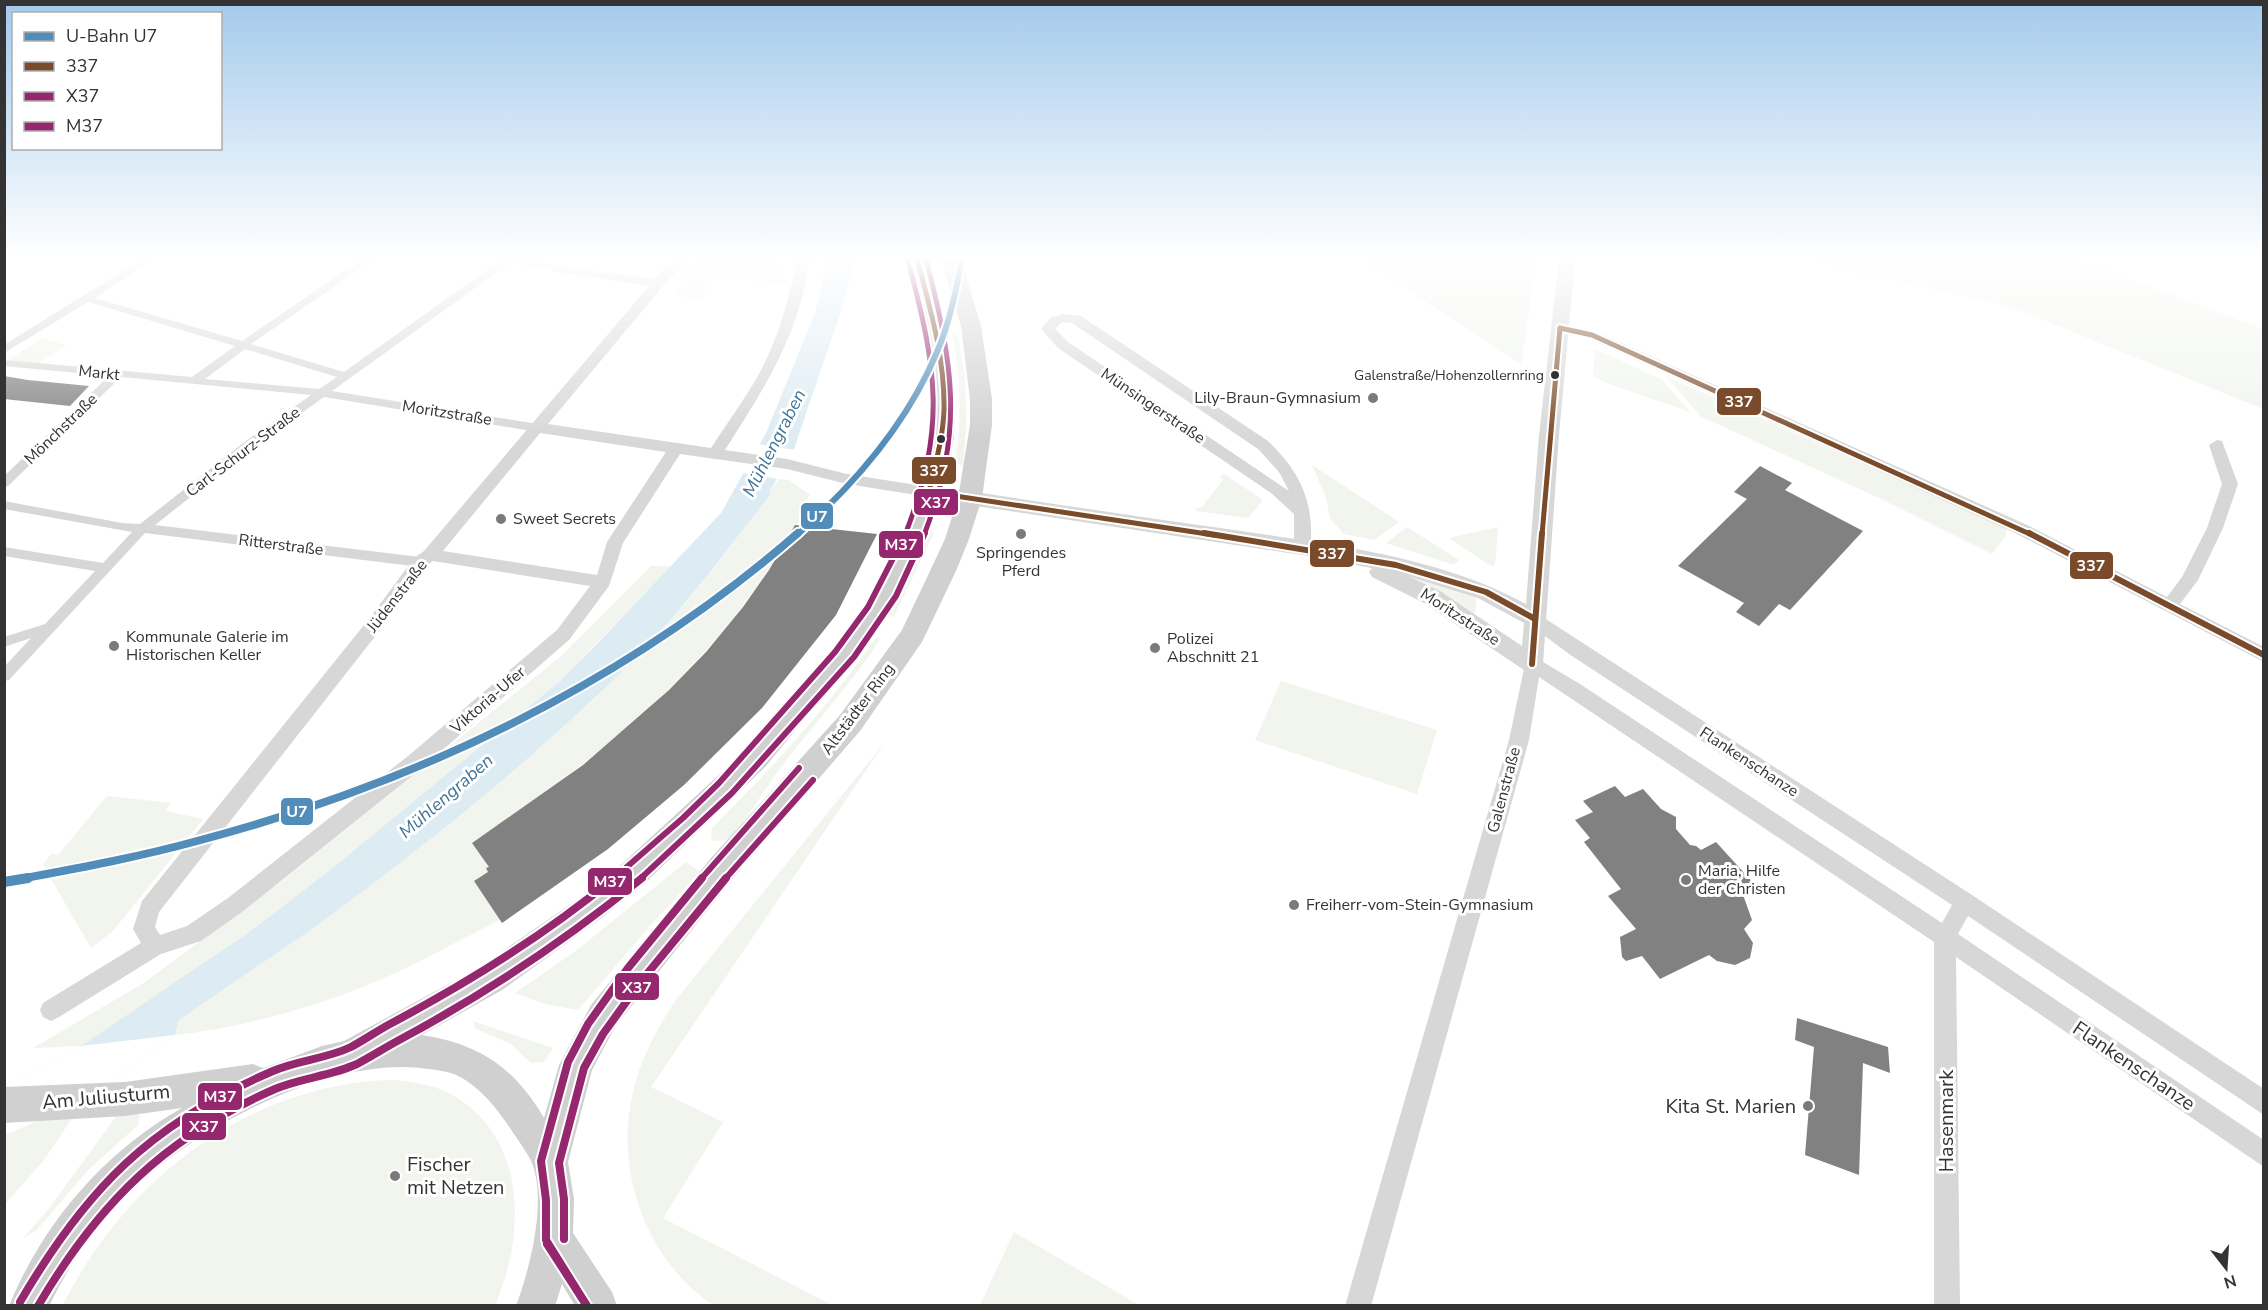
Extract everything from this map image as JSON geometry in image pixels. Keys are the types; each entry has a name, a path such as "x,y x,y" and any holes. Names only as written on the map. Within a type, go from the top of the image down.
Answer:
{"main road":[{"path":"349,1057 490,979 592,907 674,838 748,766 867,625 914,533 929,492 942,440 944,399 933,320"},
{"name":"Altstädter Ring","path":"549,1162 576,1065 595,1029 635,974 715,877 850,723 913,635 957,539 970,498 980,435 981,399 969,320"},
{"path":"28,1305 60,1248 121,1174 151,1149 198,1117 278,1077 349,1057 414,1050 451,1056 475,1068 506,1093 527,1122 549,1162 555,1199 555,1239 543,1286 535,1305"},
{"name":"Am Juliusturm","path":"4,1105 125,1099 278,1077"},
{"path":"555,1239 598,1305"}],"street":[{"path":"4,350 51,320"},
{"path":"159,320 345,376"},
{"path":"193,382 279,320"},
{"name":"Carl-Schurz-Straße","path":"4,676 142,529 246,447 424,320"},
{"name":"Jüdenstraße","path":"155,946 144,929 149,908 425,559 627,320"},
{"path":"715,453 771,363 788,320"},
{"name":"Münsingerstraße","path":"1053,320 1048,329 1063,345 1276,489 1301,511"},
{"name":"Münsingerstraße","path":"1078,320 1263,445 1283,463 1299,489 1302,548"},
{"name":"Galenstraße","path":"1358,1305 1518,740 1532,664 1549,437 1561,320"},
{"path":"1560,328 1592,335 1620,347 2021,529 2264,655"},
{"name":"Markt","path":"4,363 322,393"},
{"name":"Mönchstraße","path":"4,483 117,375"},
{"name":"Moritzstraße","path":"322,393 538,428 751,458 787,464 847,479 1302,548 1396,565 1486,592 1535,620"},
{"path":"2170,605 2189,580 2215,528 2230,484 2217,445"},
{"name":"Viktoria-Ufer","path":"51,1010 155,946 193,934 234,905 415,762 563,635 603,582 615,542 677,447"},
{"path":"4,505 142,529"},
{"name":"Ritterstraße","path":"142,529 425,559 603,582"},
{"path":"4,552 105,568"},
{"name":"Moritzstraße","path":"1354,559 1432,597 1532,664"},
{"name":"Flankenschanze","path":"1535,620 1582,653 1965,902 2264,1103"},
{"path":"4,642 50,627"},
{"name":"Flankenschanze","path":"1532,664 1945,937 2264,1155"},
{"path":"1945,937 1965,902"},
{"name":"Hasenmark","path":"1945,937 1947,1305"}],"shaded area":[{"path":"1454,320 1528,320 1521,364"},
{"path":"2043,320 2240,320 2263,329 2263,409"},
{"path":"957,333 966,399 963,465 955,464 960,399 952,334"},
{"path":"42,338 66,345 32,368 7,361"},
{"path":"1595,349 1661,379 1690,412 1609,384 1593,376"},
{"path":"1666,376 1999,525 2007,529 2005,537 1992,554 1879,498 1700,416"},
{"path":"1312,465 1399,522 1374,540 1344,534 1330,519 1326,497"},
{"path":"1224,474 1263,500 1248,518 1196,511 1196,508 1201,508 1223,480 1220,477"},
{"path":"779,479 789,480 810,495 805,503 807,504 797,525 765,574 731,620 694,663 611,741 566,777 472,842 489,867 486,868 488,872 474,881 500,920 393,974 328,1000 252,1022 175,1035 177,1021 308,931 409,856 567,724 641,652 675,615 739,536 770,495 770,491"},
{"path":"1407,527 1459,560 1454,565 1386,543"},
{"path":"1498,527 1495,566 1491,566 1449,538"},
{"path":"931,531 934,532 894,617 889,616"},
{"path":"651,566 671,566 559,682 330,870 249,932 81,1046 33,1048 142,984 282,881 559,658"},
{"path":"1392,569 1477,598 1474,618"},
{"path":"876,637 881,638 845,688 782,766 742,823 727,840 714,841 711,837 712,828 798,737 839,688"},
{"path":"1281,681 1437,730 1417,794 1255,740"},
{"path":"886,741 651,1087 723,1122 663,1218 832,1305 713,1305 690,1286 670,1264 653,1239 641,1211 632,1182 628,1152 628,1122 636,1080 650,1045 675,1001"},
{"path":"107,796 171,803 166,811 203,819 113,931 91,948 43,865 51,854 58,855"},
{"path":"686,862 700,872 648,928 578,1010 545,1004 515,993 577,950"},
{"path":"473,1021 553,1048 544,1062 531,1063 511,1044 476,1029"},
{"path":"395,1080 444,1091 471,1108 491,1130 505,1156 513,1185 515,1216 512,1247 495,1305 63,1305 89,1259 121,1217 157,1179 198,1146 243,1119 291,1098 342,1085"},
{"path":"137,1113 140,1116 138,1125 88,1170 36,1231 23,1238 47,1211 118,1114"},
{"path":"73,1117 44,1160 5,1204 5,1119"},
{"path":"1014,1232 1139,1305 980,1305"}],"water":[{"name":"Mühlengraben","path":"812,320 838,320 794,449 770,491 770,495 692,595 641,652 567,724 449,824 327,918 178,1021 175,1035 113,1080 27,1126 5,1135 5,1085 81,1046 249,932 330,870 559,682 721,513 766,433"}],"pier":[{"path":"758,444 795,450 779,479 743,473"},
{"path":"175,1035 113,1080 27,1126 5,1135 5,1085 81,1046"}],"building":[{"path":"4,376 89,386 70,406 4,399"},
{"path":"1760,466 1792,483 1785,490 1863,531 1790,610 1779,604 1759,626 1736,612 1744,603 1678,566 1747,499 1734,492"},
{"path":"795,525 877,534 836,615 762,708 684,785 608,849 502,923 474,881 488,872 486,868 489,867 472,843 583,765 669,690 706,652 743,607 769,570"},
{"name":"Maria, Hilfe der Christen","path":"1615,786 1625,797 1643,789 1661,809 1676,817 1676,829 1690,845 1701,850 1716,842 1756,886 1742,892 1752,920 1744,929 1753,943 1750,958 1735,965 1717,961 1709,955 1660,979 1642,956 1626,961 1622,957 1620,937 1636,929 1608,896 1621,889 1584,842 1590,838 1575,820 1593,812 1583,801"},
{"path":"1797,1018 1888,1047 1890,1073 1863,1063 1859,1175 1805,1155 1814,1047 1795,1040"}],"metro line":[{"name":"U7","path":"4,882 115,861 197,842 298,811 371,786 442,757 581,689 647,649 710,605 771,557 841,494 871,461 897,427 938,351 948,320"}],"transit line":[{"name":"M37","path":"20,1302 68,1225 124,1163 156,1137 191,1113 272,1071 356,1044 441,997 526,944 567,915 645,852 719,783 759,740 848,636 881,585 904,537 929,461 935,415 932,370 923,320"},
{"name":"337","path":"933,320 940,353 944,410 942,431 929,492 1302,548 1396,565 1486,592 1535,619"},
{"name":"X37","path":"38,1306 60,1268 84,1234 137,1176 167,1151 236,1108 275,1089 344,1069 362,1061 438,1019 548,951 597,915 689,836 773,749 867,641 896,596 932,516 947,462 952,414 950,369 941,320"},
{"name":"337","path":"1560,328 1592,335 2021,529 2264,655"},
{"name":"337","path":"1532,664 1549,435 1560,328"},
{"name":"M37","path":"587,1306 546,1240 546,1200 541,1161 568,1062 588,1024 628,968 715,862 799,768"},
{"name":"X37","path":"564,1239 564,1199 559,1163 584,1068 603,1034 642,980 729,874 813,780"},
{"name":"X37","path":"547,1244 587,1306"}],"place":[{"name":"Galenstraße/Hohenzollernring","path":"1555,375"},
{"name":"Lily-Braun-Gymnasium","path":"1373,398"},
{"name":"Sweet Secrets","path":"501,519"},
{"name":"Springendes Pferd","path":"1021,534"},
{"name":"Kommunale Galerie im Historischen Keller","path":"114,646"},
{"name":"Polizei Abschnitt 21","path":"1155,648"},
{"name":"Maria, Hilfe der Christen","path":"1686,880"},
{"name":"Freiherr-vom-Stein-Gymnasium","path":"1294,905"},
{"name":"Kita St. Marien","path":"1808,1106"},
{"name":"Fischer mit Netzen","path":"395,1176"}]}
